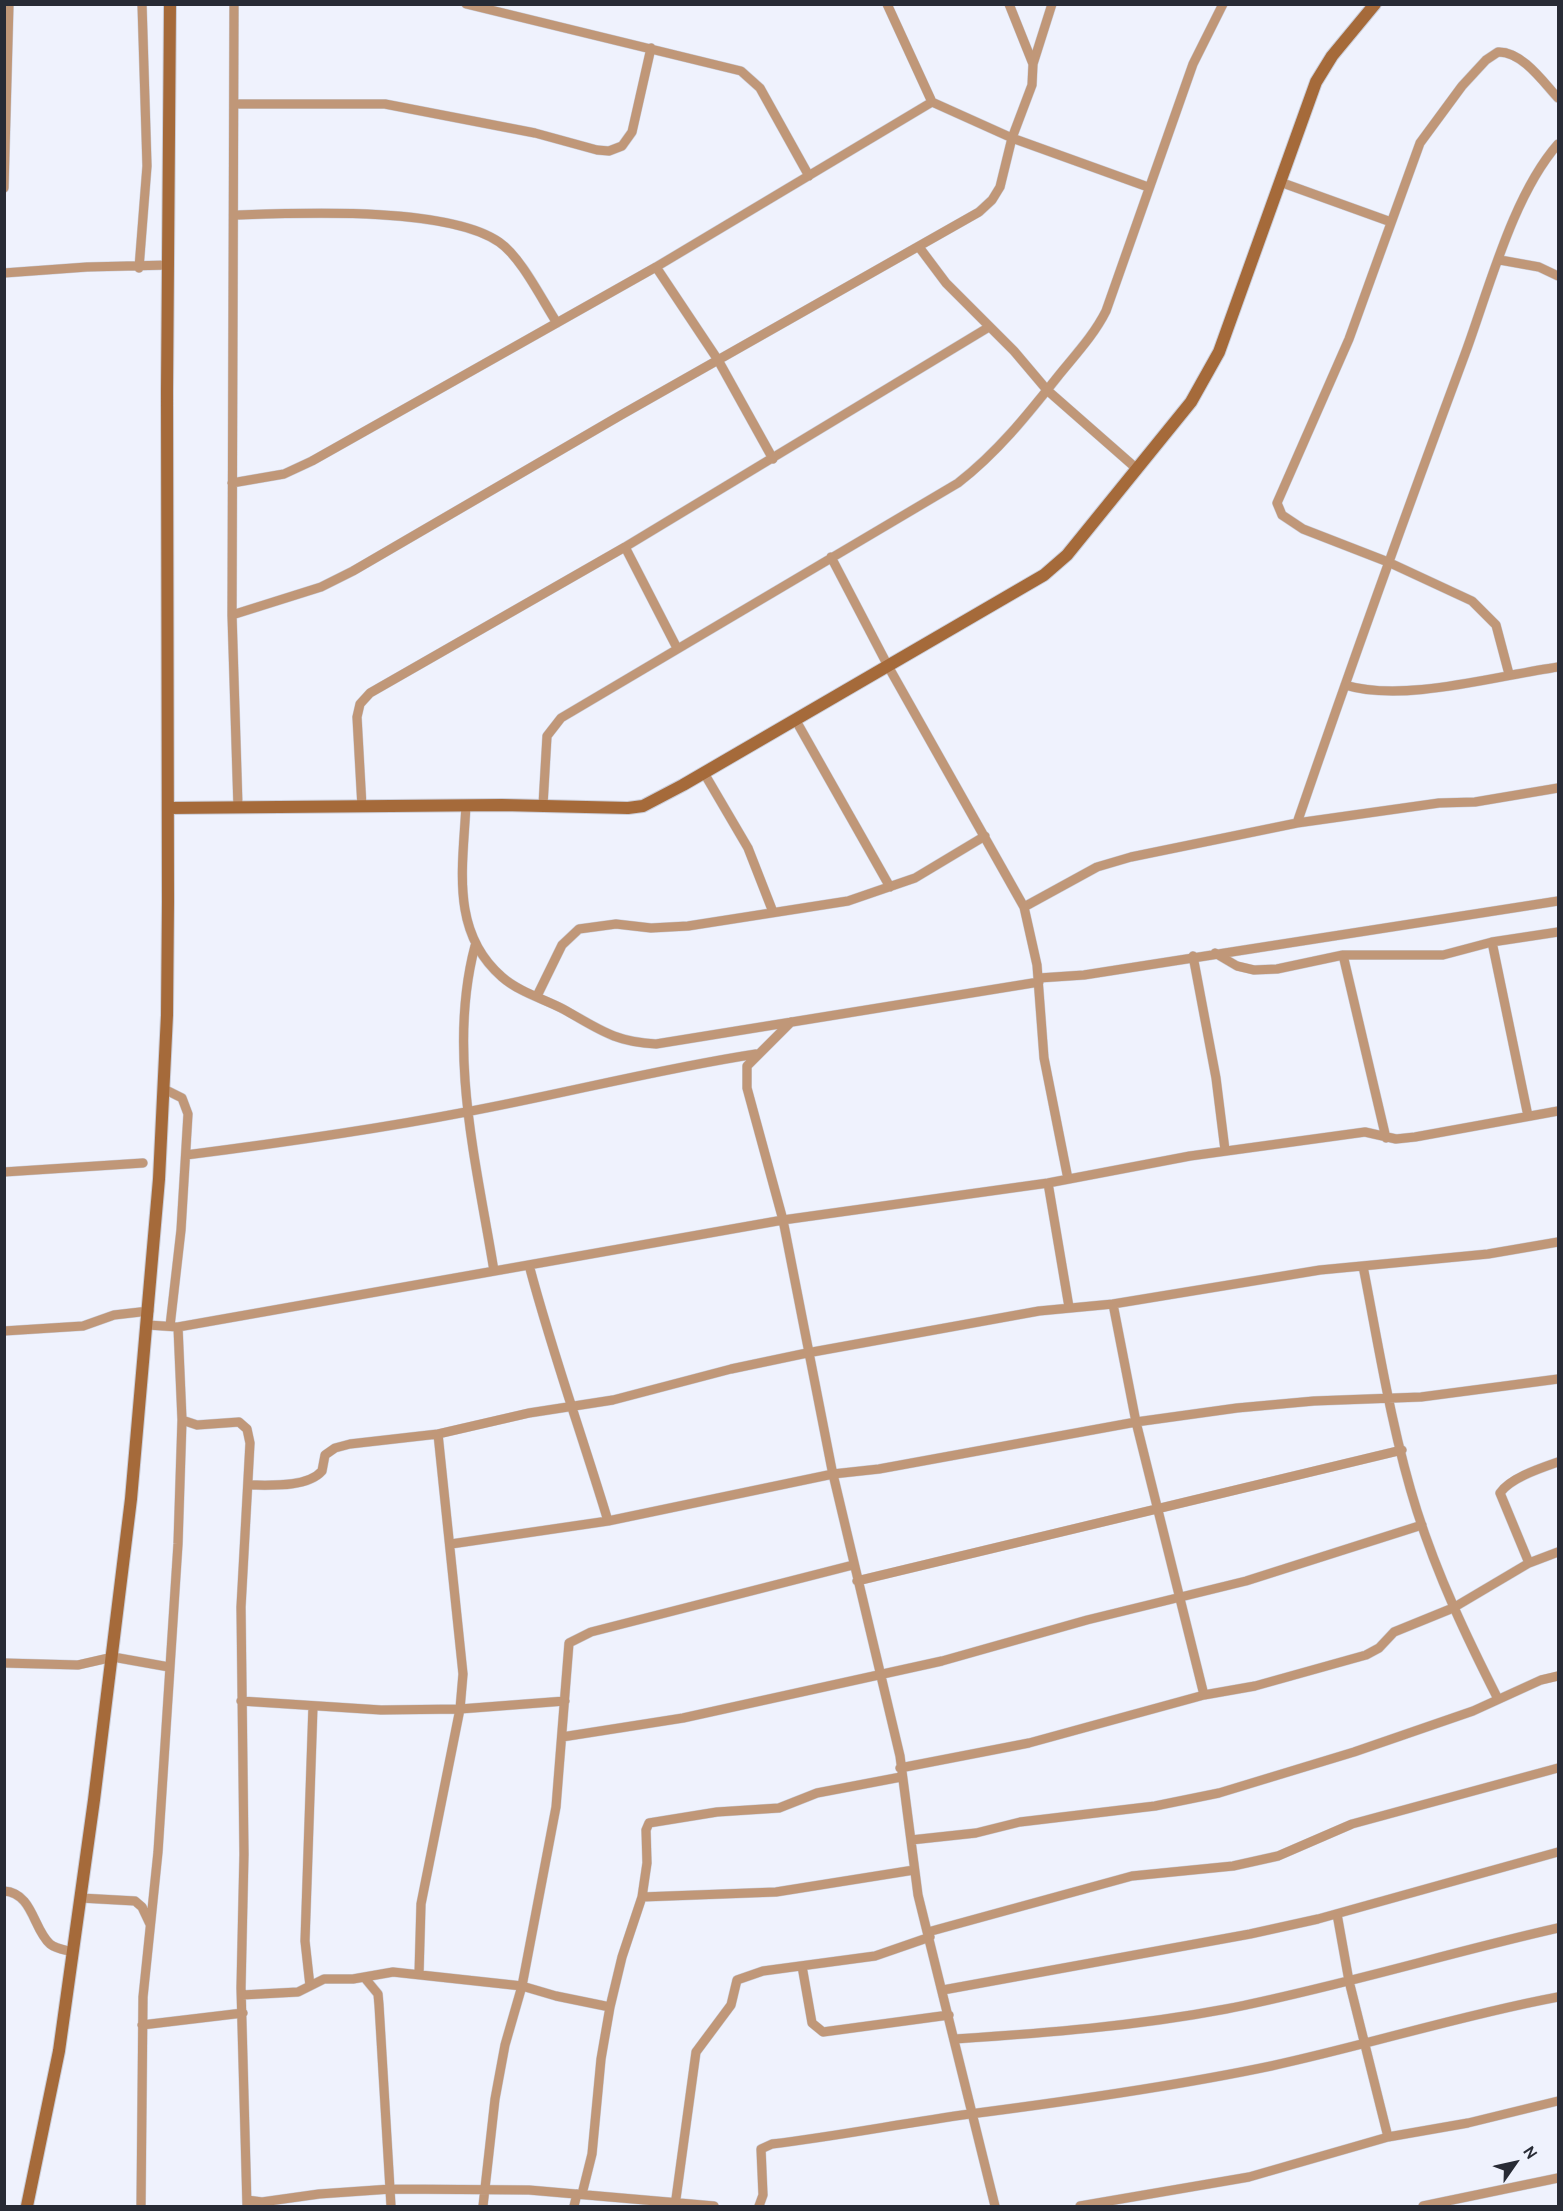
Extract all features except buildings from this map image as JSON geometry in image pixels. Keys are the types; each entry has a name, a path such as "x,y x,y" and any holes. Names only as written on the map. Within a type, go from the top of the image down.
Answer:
{"street":[{"path":"4,188 9,4"},
{"path":"139,267 147,166 142,4"},
{"path":"27,2206 58,2051 113,1657 148,1325 164,1089 168,808 170,4"},
{"path":"234,4 232,615 238,807"},
{"path":"466,4 741,71 760,88 809,176"},
{"path":"887,4 932,102 1012,138 1148,187"},
{"path":"1009,4 1034,64"},
{"path":"232,615 338,580 979,212 992,200 1000,187 1012,138 1032,85 1034,64 1052,4"},
{"path":"543,805 544,749 550,729 561,718 958,483 995,451 1047,390 1094,332 1106,311 1193,64 1223,4"},
{"path":"168,808 466,805 599,808 643,806 704,773 1044,575 1067,555 1191,402 1219,352 1322,71 1375,4"},
{"path":"235,104 385,104 535,133 597,150 609,151 622,146 632,132 651,48"},
{"path":"1509,674 1496,625 1476,604 1388,562 1303,530 1282,515 1277,503 1349,339 1420,143 1461,86 1498,51 1510,53 1526,65 1558,98"},
{"path":"232,483 272,478 298,468 656,267 932,102"},
{"path":"1297,823 1388,562 1511,226 1545,159 1558,144"},
{"path":"1280,182 1391,222"},
{"path":"234,215 360,215 456,224 485,234 507,248 557,323"},
{"path":"918,247 946,283 1047,390 1137,469"},
{"path":"1500,260 1539,267 1558,276"},
{"path":"4,273 87,267 169,265"},
{"path":"656,267 718,360 773,459"},
{"path":"362,807 357,717 363,699 625,547 989,327"},
{"path":"625,547 677,648"},
{"path":"831,557 888,666 1024,908 1039,980 1044,1058 1068,1179"},
{"path":"1345,685 1366,691 1402,692 1558,667"},
{"path":"795,719 890,887"},
{"path":"704,773 748,848 773,912"},
{"path":"1024,908 1098,867 1112,862 1297,823 1439,803 1475,802 1558,788"},
{"path":"466,805 465,911 475,946 503,978 617,1040 637,1043 656,1044 1039,980 1084,975 1193,956 1558,901"},
{"path":"537,996 562,945 579,929 616,924 651,928 688,926 848,901 915,878 985,836"},
{"path":"1215,953 1231,963 1254,970 1277,969 1343,955 1443,955 1492,942 1558,932"},
{"path":"1492,942 1528,1116"},
{"path":"475,946 465,987 464,1040 468,1112 494,1271"},
{"path":"1343,955 1386,1138"},
{"path":"1193,956 1216,1078 1225,1150"},
{"path":"791,1022 747,1066 747,1088 783,1220 807,1353 833,1474 900,1756 914,1870 995,2206"},
{"path":"186,1155 329,1136 468,1112 661,1070 759,1054"},
{"path":"141,2206 142,2025 166,1750 182,1420 174,1327 186,1155 187,1107 182,1098 164,1089"},
{"path":"148,1325 174,1327 783,1220 1048,1183 1225,1150 1365,1132 1386,1138 1415,1137 1558,1111"},
{"path":"4,1172 143,1163"},
{"path":"1048,1183 1069,1307"},
{"path":"248,1485 279,1485 314,1478 322,1471 325,1455 335,1448 376,1440 438,1434 572,1406 613,1400 731,1369 807,1353 1069,1307 1113,1304 1320,1270 1477,1256 1558,1242"},
{"path":"529,1265 549,1342 572,1406 608,1521"},
{"path":"1363,1266 1389,1399 1422,1526 1454,1608 1498,1699"},
{"path":"1113,1304 1136,1422 1204,1695"},
{"path":"4,1331 83,1326 114,1315 149,1311"},
{"path":"451,1544 608,1521 833,1474 879,1468 1136,1422 1248,1407 1389,1399 1558,1379"},
{"path":"182,1420 197,1425 232,1421 243,1424 247,1429 250,1443 241,1606 242,1995 247,2204 319,2194 391,2189 529,2190 675,2205 714,2206"},
{"path":"419,1974 423,1892 460,1709 463,1660 438,1434"},
{"path":"857,1581 1402,1449"},
{"path":"1529,1563 1500,1493 1521,1479 1558,1462"},
{"path":"562,1737 683,1718 882,1676 1178,1596 1246,1581 1422,1526"},
{"path":"574,2206 592,2154 601,2059 622,1957 642,1897 647,1863 646,1830 649,1822 717,1812 779,1808 817,1793 1029,1743 1204,1695 1256,1686 1366,1654 1379,1648 1394,1632 1454,1608 1529,1563 1558,1552"},
{"path":"483,2206 483,2190 504,2044 522,1986 556,1807 567,1648 572,1640 583,1634 853,1565"},
{"path":"4,1664 78,1665 113,1657 170,1667"},
{"path":"911,1840 976,1833 1020,1822 1155,1806 1219,1793 1354,1752 1473,1711 1541,1680 1558,1676"},
{"path":"241,1701 381,1710 460,1709 565,1701"},
{"path":"310,1986 305,1941 313,1707"},
{"path":"675,2205 699,2045 731,2005 735,1983 740,1978 763,1971 875,1956 929,1935 1132,1876 1233,1866 1278,1856 1352,1824 1558,1768"},
{"path":"943,1990 1250,1934 1337,1914 1558,1852"},
{"path":"642,1897 776,1892 914,1870"},
{"path":"4,1891 18,1895 25,1903 49,1943 73,1952"},
{"path":"81,1898 135,1901 142,1906 151,1924"},
{"path":"1337,1914 1349,1981 1388,2137"},
{"path":"955,2039 1133,2025 1227,2009 1349,1981 1558,1928"},
{"path":"802,1966 812,2023 823,2032 949,2015"},
{"path":"242,1995 298,1992 324,1979 364,1977 393,1972 522,1986 556,1996 610,2007"},
{"path":"364,1977 378,1994 392,2206"},
{"path":"759,2206 763,2195 760,2158 762,2147 971,2114 1090,2100 1270,2066 1365,2044 1466,2016 1558,1996"},
{"path":"142,2025 243,2013"},
{"path":"1080,2206 1249,2176 1388,2137 1468,2123 1558,2101"},
{"path":"1423,2206 1558,2178"}]}
